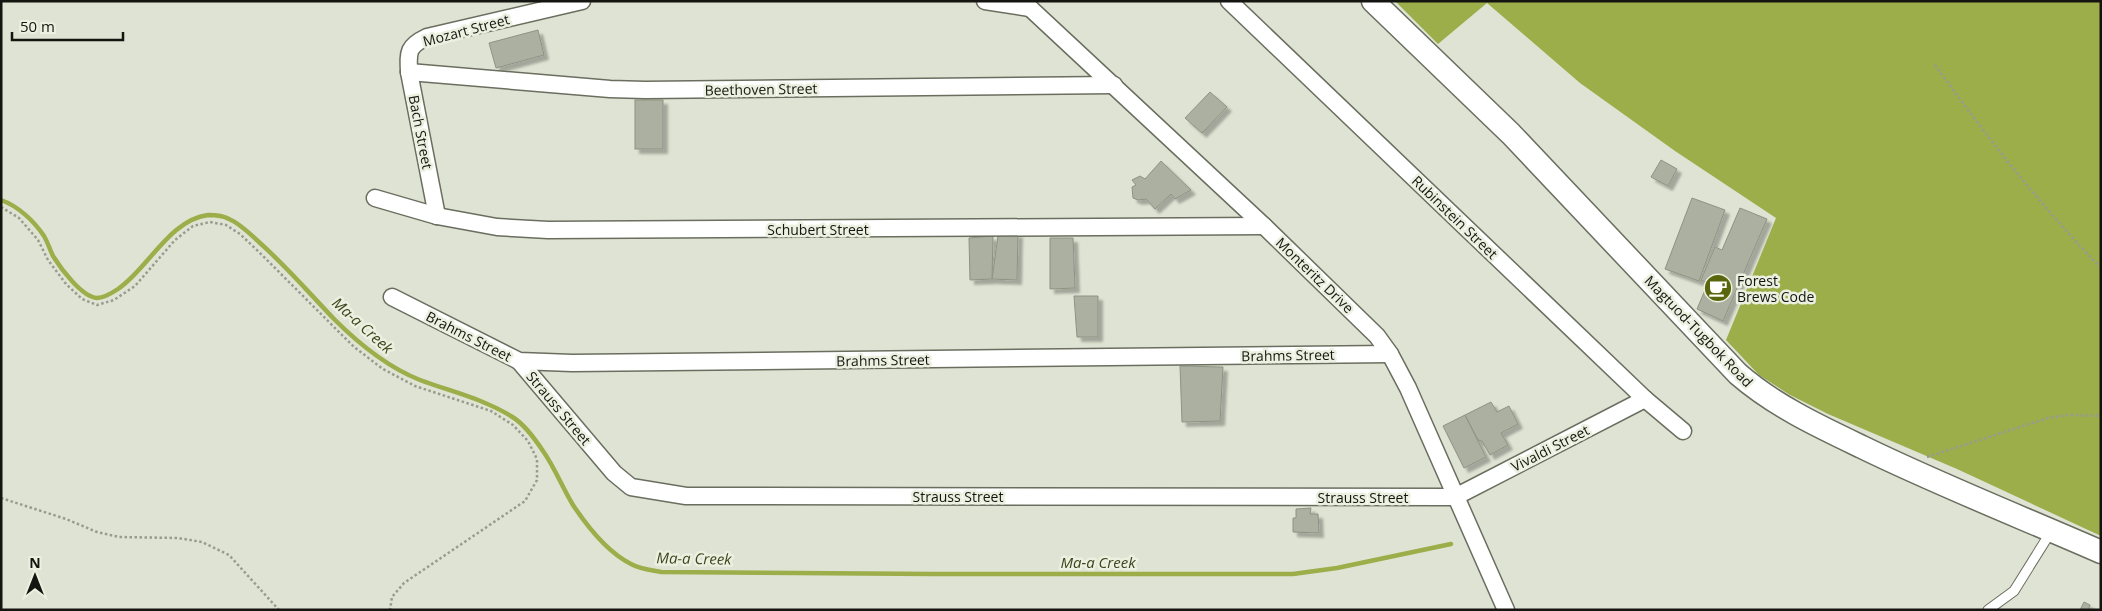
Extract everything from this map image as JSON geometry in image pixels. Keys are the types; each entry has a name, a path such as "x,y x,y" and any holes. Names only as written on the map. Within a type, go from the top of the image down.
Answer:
{"main road":[{"name":"Magtuod-Tugbok Road","path":"1373,1 1512,134 1738,374 1760,392 1786,408 1899,465 2101,552"}],"street":[{"name":"Mozart Street","path":"410,49 415,43 427,38 582,1"},
{"path":"985,1 1037,5"},
{"name":"Rubinstein Street","path":"1229,1 1645,399 1683,431"},
{"name":"Monteritz Drive","path":"1037,5 1114,85 1264,226 1377,336 1390,354 1408,388 1506,610"},
{"name":"Bach Street","path":"410,49 408,58 409,72 437,216"},
{"name":"Beethoven Street","path":"409,72 610,89 645,90 1114,85"},
{"name":"Schubert Street","path":"375,198 437,216 497,227 548,230 1264,226"},
{"name":"Brahms Street","path":"392,297 519,361 592,363 1390,354"},
{"name":"Strauss Street","path":"519,361 614,473 631,486 656,492 686,496 1455,497"},
{"name":"Vivaldi Street","path":"1455,497 1645,399"}],"lane":[{"path":"1988,610 2014,590 2052,530"}],"path":[{"path":"1935,65 1984,134 2075,241 2101,268"},
{"path":"1,206 19,218 38,240 48,260 66,284 82,299 97,305 114,300 135,286 175,240 193,226 210,222 226,225 247,240 354,347 383,370 415,386 491,412 513,425 528,441 537,459 537,480 525,501 404,583 392,597 390,610"},
{"path":"1899,465 2048,418 2068,415 2101,416"},
{"path":"1,498 66,519 97,532 119,537 178,538 202,542 229,555 279,610"}],"green space":[{"path":"1395,1 2101,1 2101,536 1957,469 1828,414 1790,395 1759,375 1726,340 1776,218 1675,151 1580,83 1487,3 1438,44"}],"building":[{"path":"538,30 544,55 496,68 489,43"},
{"path":"1210,92 1227,107 1202,133 1185,118"},
{"path":"635,100 663,100 663,149 635,149"},
{"path":"1661,160 1677,169 1668,186 1651,177"},
{"path":"1161,161 1191,190 1175,199 1171,194 1155,209 1146,199 1138,200 1133,198 1132,187 1136,185 1132,180 1140,176 1145,179"},
{"path":"1692,198 1725,210 1699,281 1665,269"},
{"path":"1740,208 1767,219 1723,321 1697,309 1708,283 1701,280 1715,247 1722,250"},
{"path":"1018,233 1017,280 992,279 998,236"},
{"path":"993,236 992,279 970,280 969,238"},
{"path":"1050,238 1073,238 1075,288 1050,289"},
{"path":"1074,296 1098,296 1098,337 1077,337"},
{"path":"1180,366 1223,367 1220,421 1182,422"},
{"path":"1491,402 1497,412 1509,406 1518,424 1501,433 1508,445 1490,455 1482,441 1478,440 1465,415"},
{"path":"1465,415 1486,457 1464,468 1443,426"},
{"path":"1311,508 1310,514 1318,514 1319,533 1293,532 1293,518 1296,518 1296,509"},
{"path":"2084,602 2090,605 2088,610 2080,610"}],"waterway":[{"name":"Ma-a Creek","path":"1,200 19,210 35,225 44,236 53,256 66,275 85,293 97,298 111,294 118,289 139,270 170,235 194,219 213,215 233,221 270,252 353,337 385,362 420,380 492,406 518,421 530,433 543,451 573,505 591,530 622,559 634,566 645,569 661,572 1293,574 1337,568 1451,544"}],"place":[{"name":"Forest Brews Code","path":"1718,288"}]}
